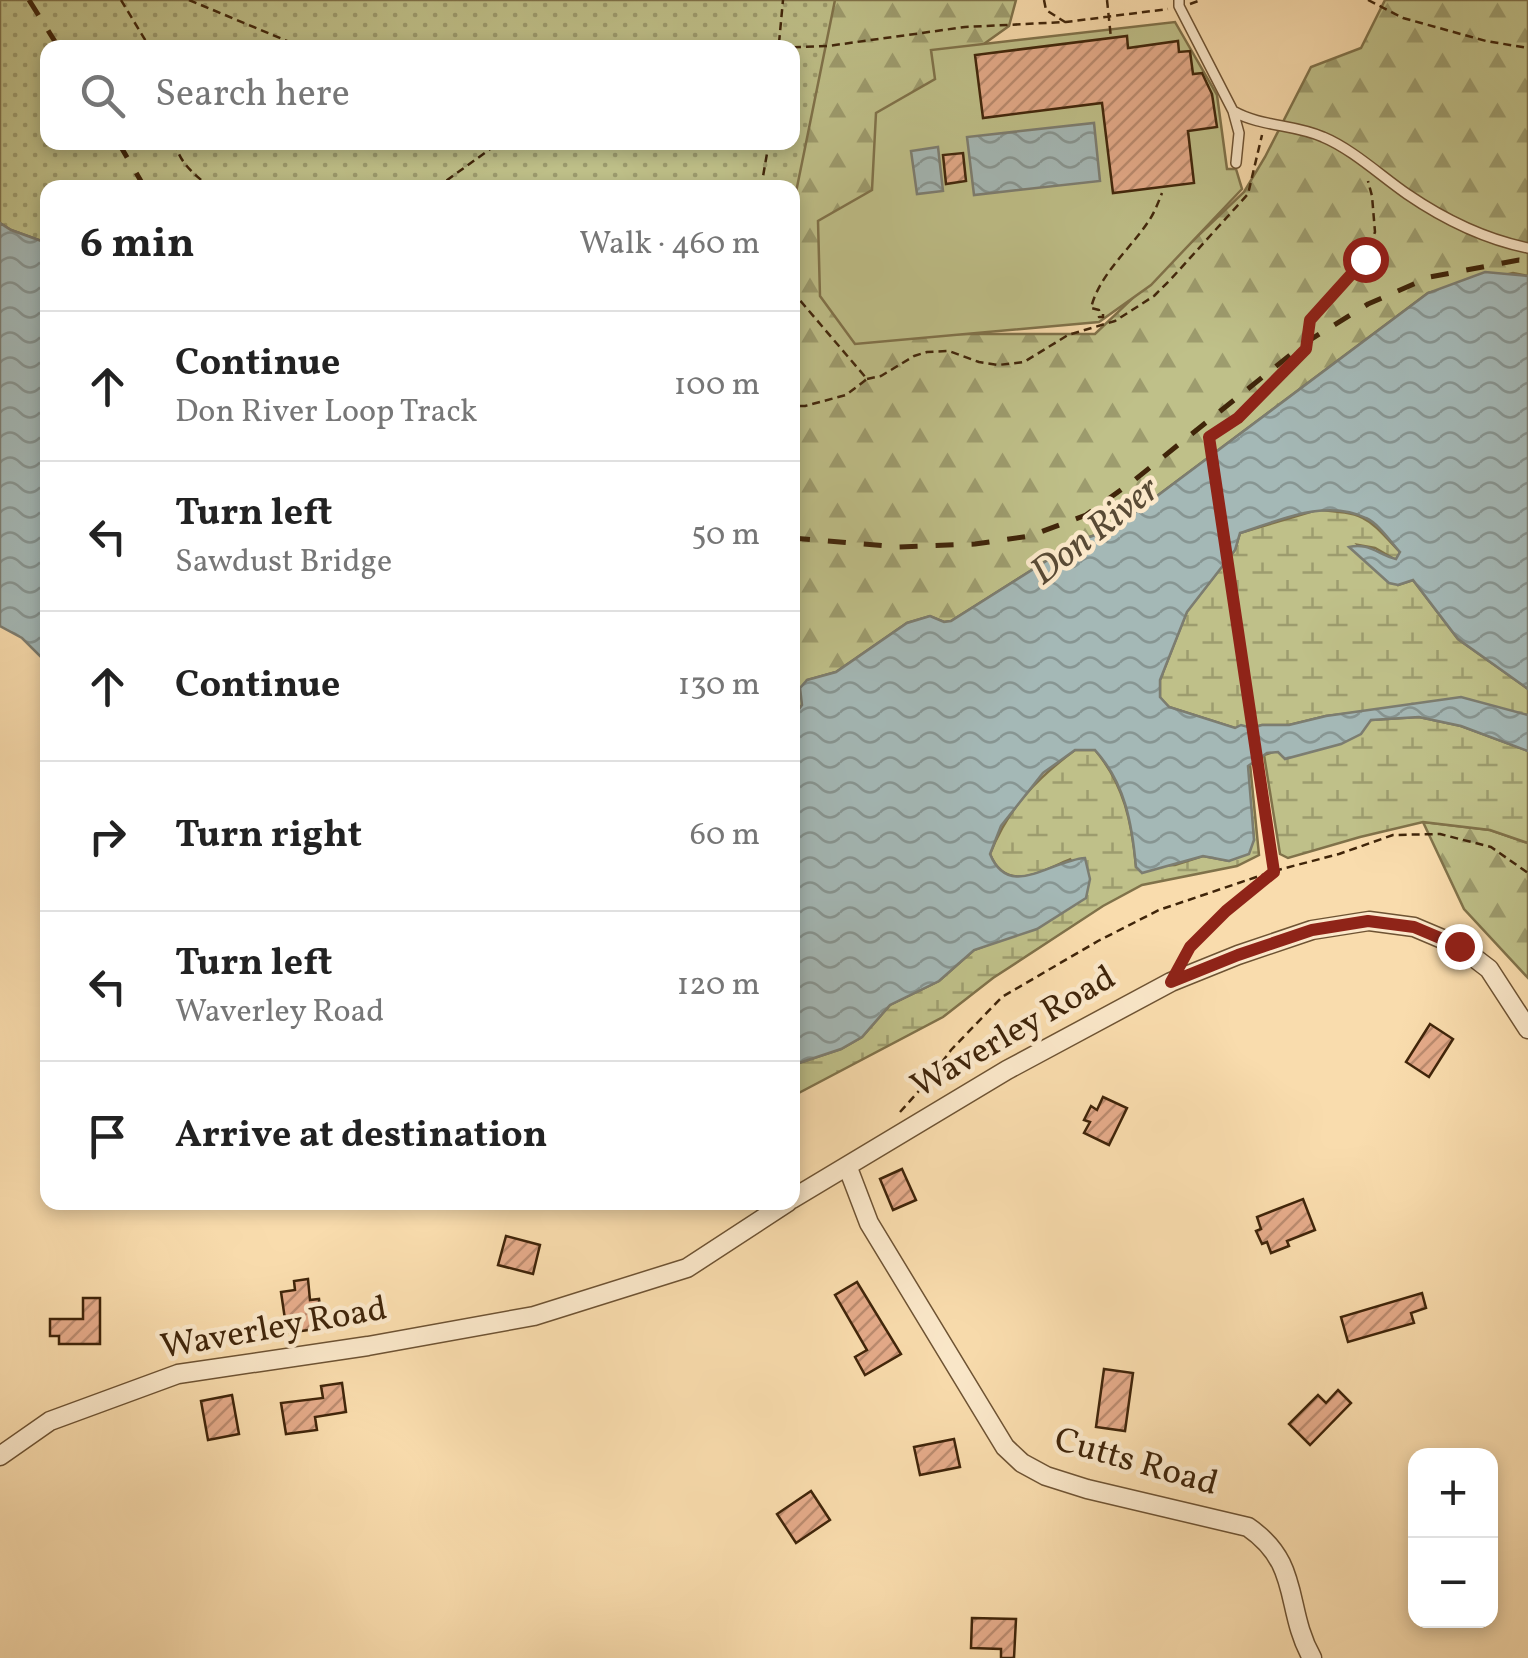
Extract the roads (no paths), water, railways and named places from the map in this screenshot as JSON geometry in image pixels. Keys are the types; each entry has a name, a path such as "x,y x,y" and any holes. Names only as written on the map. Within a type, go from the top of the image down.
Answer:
{"street":[{"name":"Waverley Road","path":"800,1195 1007,1070 1171,982 1312,930 1368,921 1414,927 1459,946 1489,969 1528,1030"},
{"name":"Cutts Road","path":"848,1168 869,1223 1006,1447 1022,1463 1046,1476 1248,1527 1264,1538 1284,1569 1304,1644 1312,1658"},
{"name":"Waverley Road","path":"0,1456 50,1420 178,1374 534,1316 687,1268 776,1210"}],"lane":[{"path":"1179,3 1233,111 1239,133 1236,163"},
{"path":"1233,111 1247,119 1324,136 1411,197 1461,226 1495,241 1528,248"}],"water":[{"path":"1094,123 1100,181 974,195 967,137"},
{"path":"938,147 943,191 917,194 911,151"},
{"path":"0,223 40,240 40,656 22,638 0,626"},
{"path":"1485,272 1528,276 1528,689 1458,639 1413,580 1398,585 1389,583 1349,547 1368,548 1396,559 1400,552 1371,521 1335,510 1302,514 1240,533 1235,550 1187,612 1160,680 1160,697 1169,707 1235,728 1252,728 1461,697 1528,715 1528,751 1461,726 1419,717 1371,720 1361,734 1341,744 1285,759 1278,752 1267,753 1248,766 1254,840 1249,854 1229,861 1203,856 1142,873 1136,867 1129,819 1114,776 1095,750 1075,750 1043,773 1001,826 990,854 998,868 1019,876 1085,858 1090,879 1086,898 1037,929 974,950 939,981 890,1005 862,1037 841,1049 800,1063 800,688 807,680 836,672 907,623 930,616 951,621 1078,541 1113,529 1428,293"}],"railway":[{"path":"29,0 54,40"},
{"path":"123,150 140,180"},
{"path":"800,539 899,547 975,544 1030,536 1086,515 1305,343 1368,304 1430,277 1528,261"}],"water label":[{"name":"Don River","path":"1096,532"}]}
